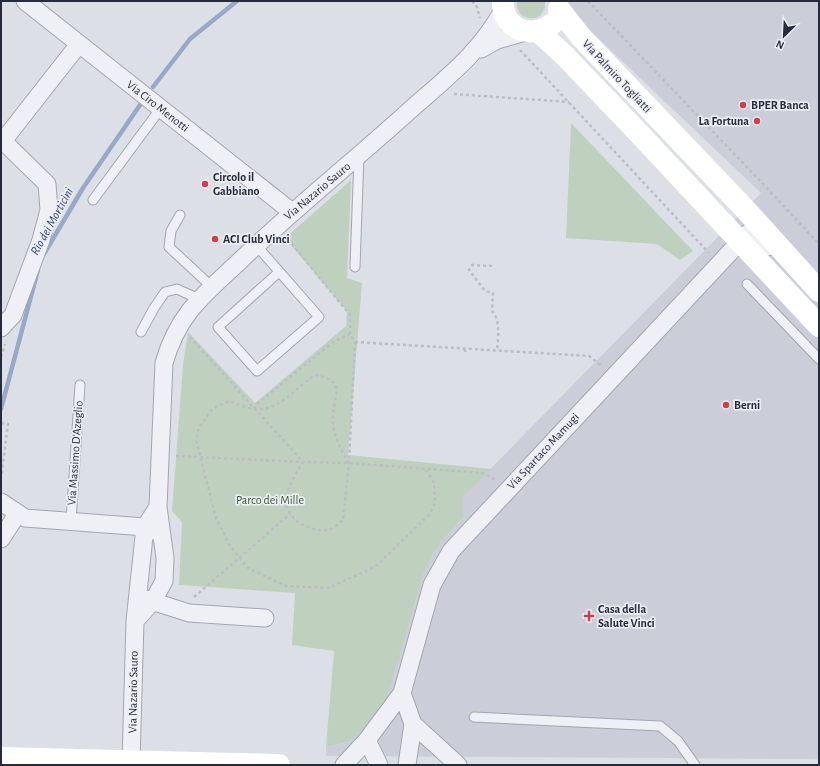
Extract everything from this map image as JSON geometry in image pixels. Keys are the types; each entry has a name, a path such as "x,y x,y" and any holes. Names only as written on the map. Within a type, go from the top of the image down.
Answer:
{"main road":[{"name":"Via Palmiro Togliatti","path":"527,37 552,23 560,5"},
{"name":"Via Palmiro Togliatti","path":"560,5 581,37 677,140 744,208 819,291"},
{"name":"Via Palmiro Togliatti","path":"503,6 511,24 527,37 564,55 819,326"},
{"path":"1,758 279,765"}],"street":[{"name":"Via Ciro Menotti","path":"25,1 292,212"},
{"name":"Via Nazario Sauro","path":"145,599 164,582 165,558 158,507 164,363 169,344 177,328 192,306 256,245 292,212 359,156 475,52 494,29 503,6"},
{"name":"Via Nazario Sauro","path":"475,52 498,40 527,37"},
{"path":"3,335 13,315 41,240 49,210 47,184 3,141 79,44"},
{"name":"Via Palmiro Togliatti","path":"634,128 644,130 662,150 669,148 677,140"},
{"name":"Via Palmiro Togliatti","path":"740,242 748,234 754,233 779,260 796,266"},
{"name":"Via Spartaco Mamugi","path":"402,693 432,585 451,551 740,242"},
{"name":"Via Massimo D'Azeglio","path":"1,502 25,518 145,527 162,533"},
{"name":"Via Nazario Sauro","path":"131,762 135,622 145,599 145,527 158,507"},
{"path":"1,539 18,513"},
{"path":"145,599 189,613 265,618"},
{"path":"402,693 413,724 407,765"},
{"path":"344,765 367,740 402,693"},
{"path":"413,724 458,765"},
{"path":"367,740 379,765"}],"lane":[{"path":"93,200 161,108"},
{"path":"354,267 359,156"},
{"path":"180,215 171,231 170,247 212,287"},
{"path":"256,245 319,317 257,372 218,327 279,272"},
{"path":"747,284 819,359"},
{"path":"141,332 154,308 165,292 177,289 199,299"},
{"name":"Via Massimo D'Azeglio","path":"71,522 80,385"},
{"path":"474,717 660,726 678,741 695,765"}],"path":[{"path":"472,1 477,7 481,25"},
{"path":"588,1 819,244"},
{"path":"527,37 569,102 719,264"},
{"path":"430,92 569,102"},
{"path":"277,226 350,315 350,334 355,342 349,463 343,520 332,529 319,531 301,524 290,514 286,502 288,490 303,462"},
{"path":"492,266 472,266 469,270 485,291 493,293 492,311 497,316 497,351"},
{"path":"254,409 257,404 333,342 350,334"},
{"path":"1,357 3,335"},
{"path":"187,335 303,462"},
{"path":"355,342 589,356 614,376"},
{"path":"424,351 425,346"},
{"path":"439,347 439,352"},
{"path":"349,463 338,444 333,422 337,388 333,381 326,377 315,375 280,404 254,409 229,401 212,408 199,428 196,440 216,518 230,546 248,568 286,586 328,588 374,568 429,515 435,503 434,483 426,469"},
{"path":"1,423 8,424 1,478"},
{"path":"160,455 349,463 483,473 509,488"},
{"path":"189,613 193,598 290,514"}],"shaded area":[{"path":"559,1 819,1 819,759 326,756 326,747 348,742 414,608 426,567 440,543 464,517 462,498 761,193"}],"green space":[{"path":"517,1 545,1 545,8 540,16 535,18 527,18 518,10"},
{"path":"571,123 693,251 680,260 657,244 566,238"},
{"name":"Parco dei Mille","path":"351,180 347,278 362,283 348,455 492,469 462,498 464,517 440,543 426,567 383,709 366,728 347,742 326,747 334,651 292,645 295,593 179,585 182,522 172,511 183,365 188,332 255,403 346,326 347,311 285,238"}],"waterway":[{"name":"Rio dei Morticini","path":"153,87 190,39 237,1"},
{"name":"Rio dei Morticini","path":"44,254 83,188 140,105"},
{"name":"Rio dei Morticini","path":"1,409 38,270"}],"place":[{"name":"BPER Banca","path":"743,105"},
{"name":"La Fortuna","path":"757,121"},
{"name":"Circolo il Gabbiano","path":"205,184"},
{"name":"ACI Club Vinci","path":"215,239"},
{"name":"Berni","path":"726,405"},
{"name":"Casa della Salute Vinci","path":"589,616"}]}
